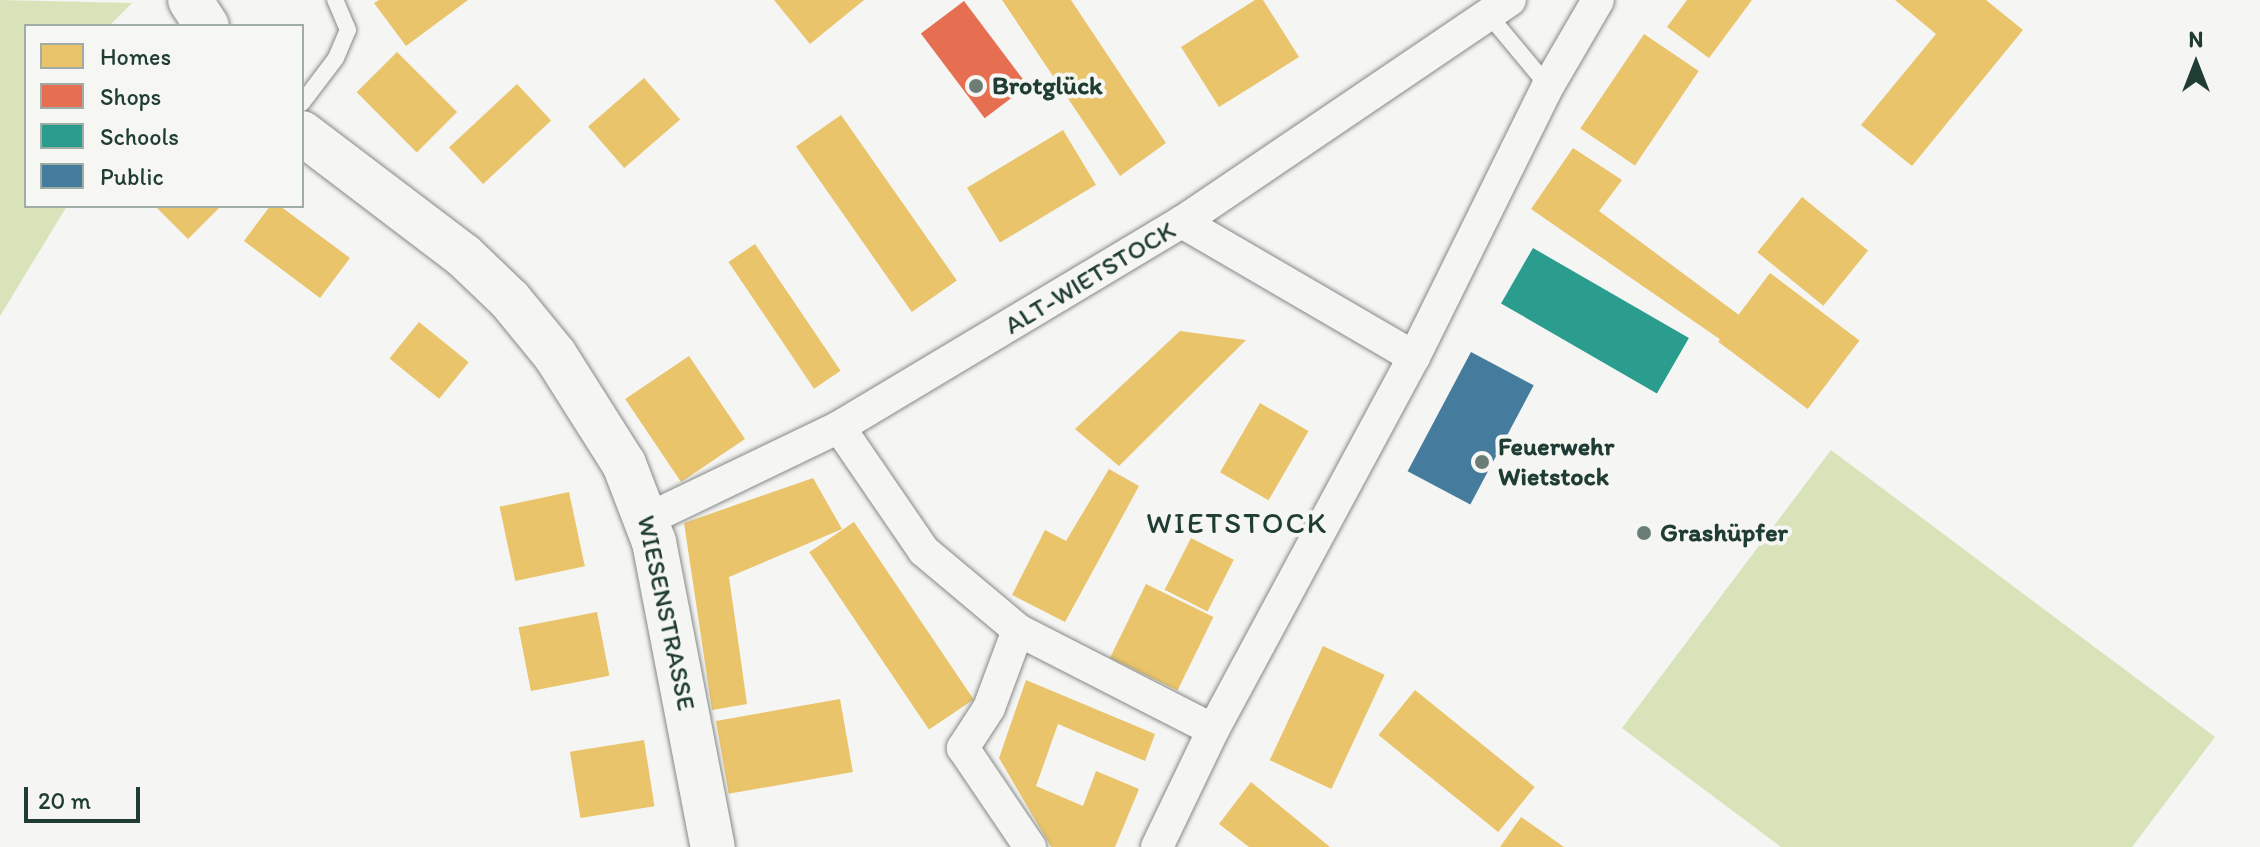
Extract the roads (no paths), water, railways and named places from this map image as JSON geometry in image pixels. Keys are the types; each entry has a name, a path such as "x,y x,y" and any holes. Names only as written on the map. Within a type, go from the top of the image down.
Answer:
{"main road":[{"path":"190,0 206,24"},
{"name":"WIESENSTRASSE","path":"304,135 463,255 510,300 583,396 624,464 648,519 713,847"}],"street":[{"path":"1157,847 1213,730 1414,357 1548,86 1598,0"},
{"name":"ALT-WIETSTOCK","path":"648,519 839,427 1182,222 1499,7"},
{"path":"1182,222 1414,357"},
{"path":"839,427 924,551 1018,630 1213,730"},
{"path":"1018,630 989,708 963,748 1030,847"}],"lane":[{"path":"304,100 336,58 348,30 335,0"},
{"path":"1499,7 1548,86"}],"place":[{"name":"Brotglück","path":"976,86"},
{"name":"Feuerwehr Wietstock","path":"1482,462"},
{"name":"Grashüpfer","path":"1644,533"}],"district":[{"name":"WIETSTOCK","path":"1237,523"}]}
